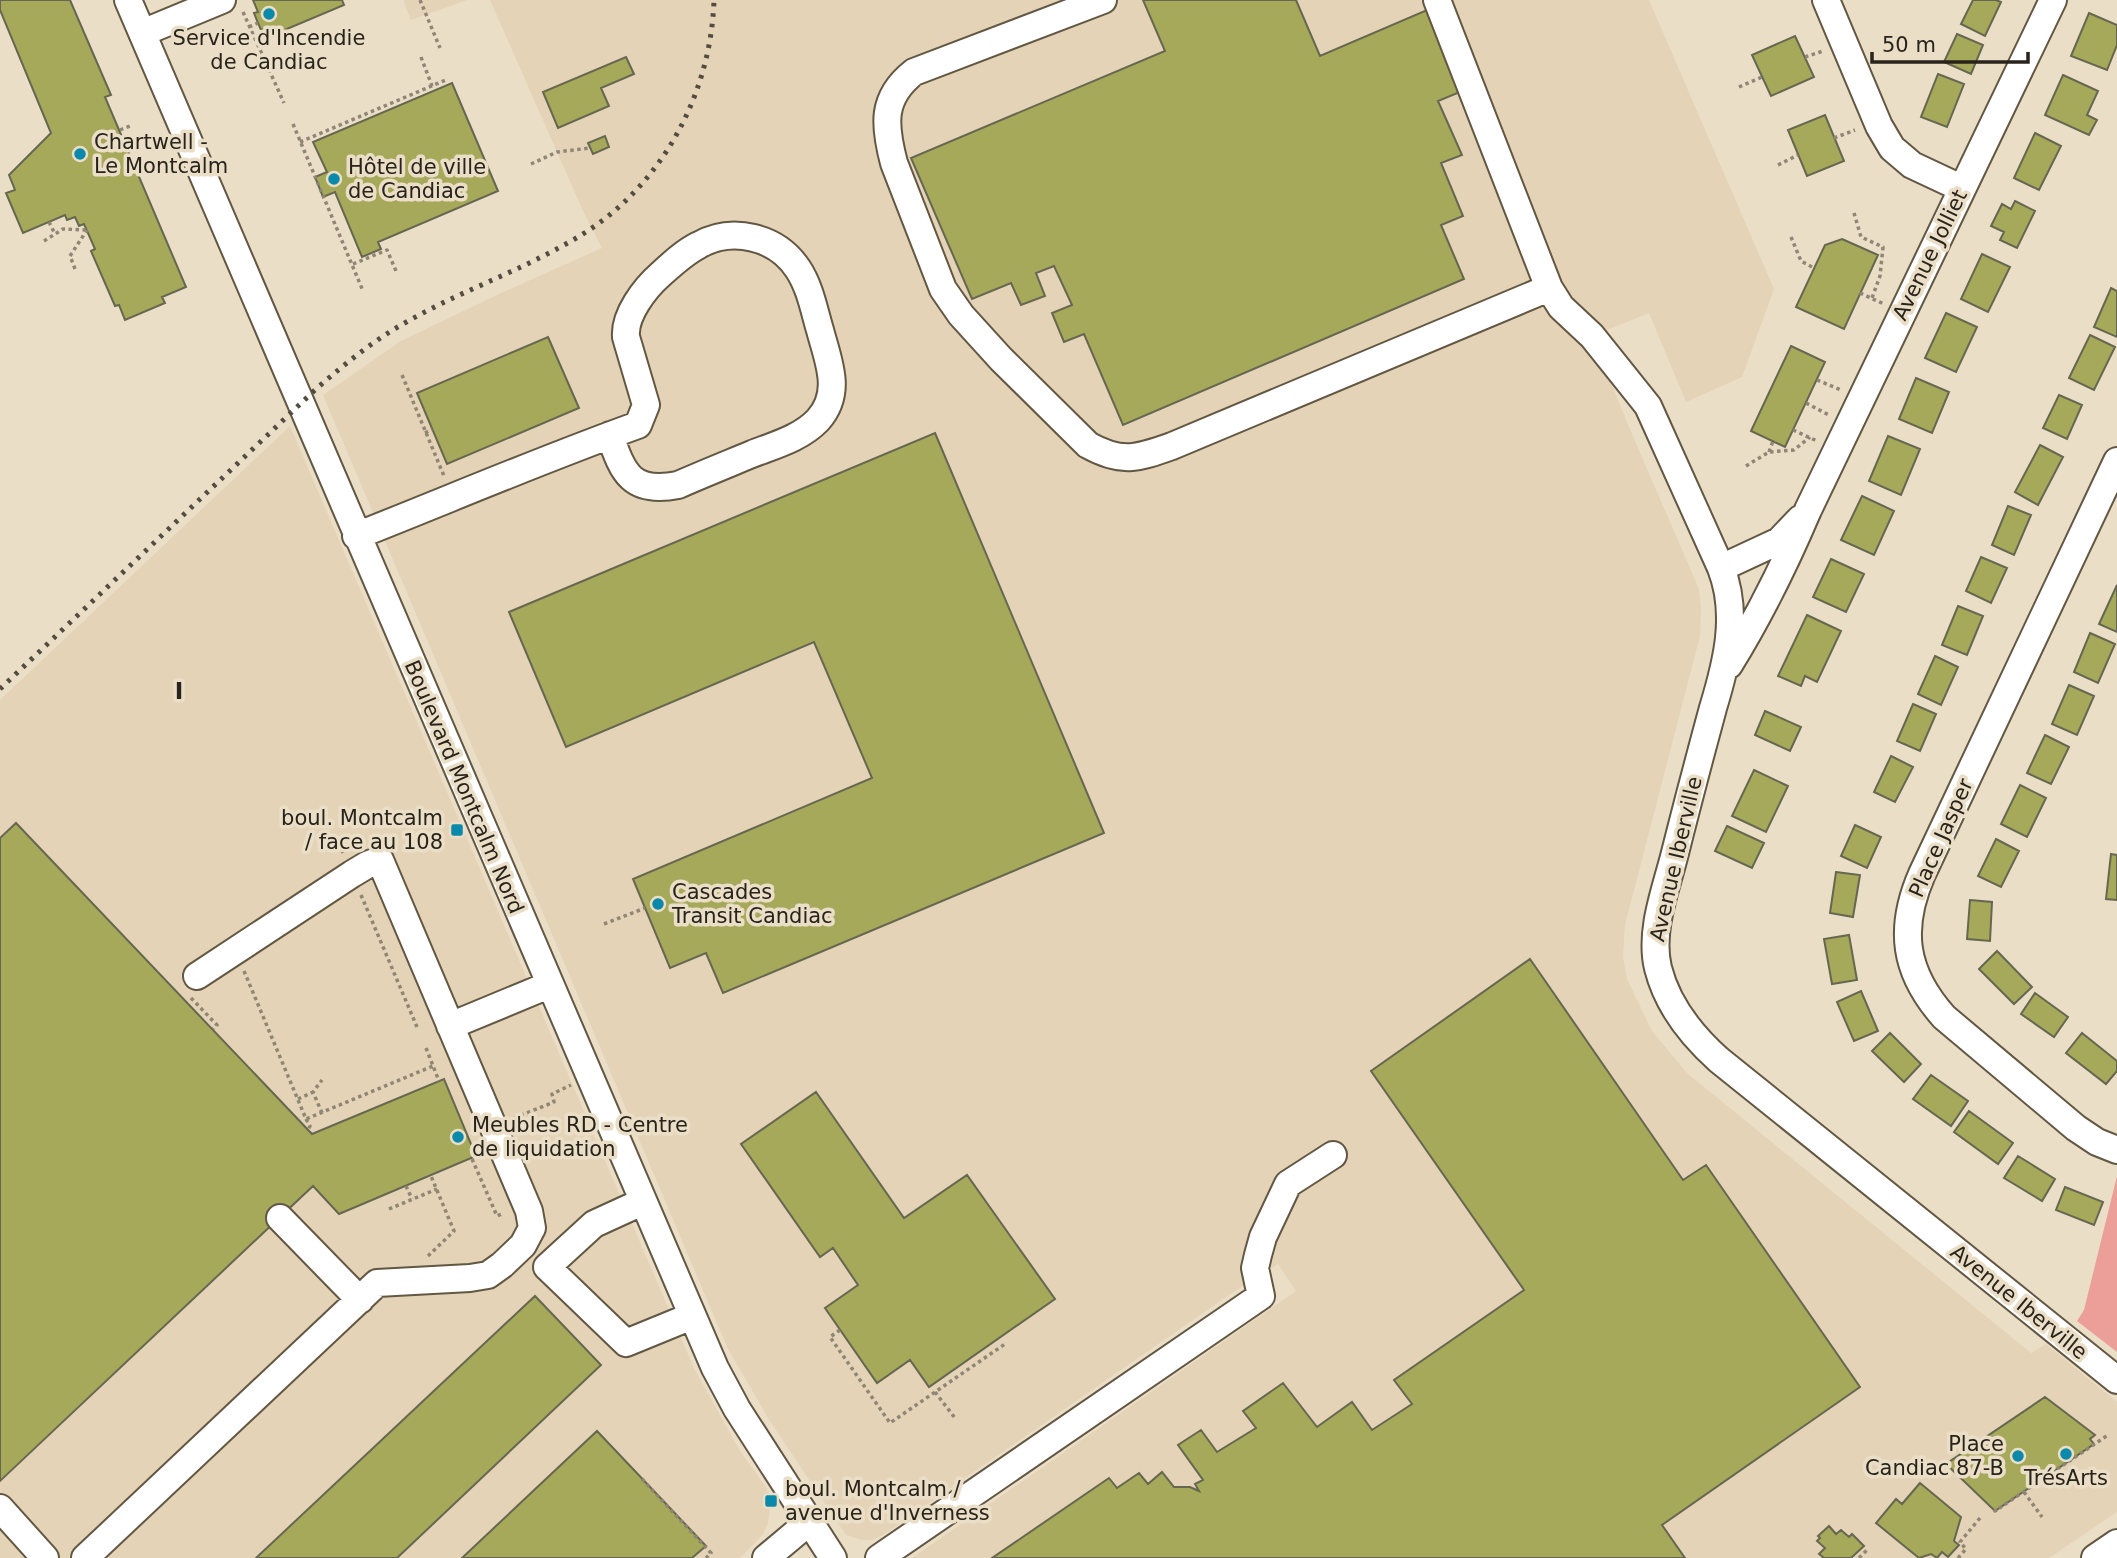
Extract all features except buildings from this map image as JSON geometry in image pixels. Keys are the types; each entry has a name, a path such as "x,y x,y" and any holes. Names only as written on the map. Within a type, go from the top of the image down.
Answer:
{"street":[{"name":"Boulevard Montcalm Nord","path":"128,0 692,1316 730,1397 833,1558"},
{"name":"Avenue Iberville","path":"1437,0 1549,288 1561,307 1592,336 1648,406 1721,568 1729,592 1731,618 1723,676 1656,933 1658,967 1670,999 1689,1029 1719,1060 2117,1380"},
{"path":"1825,0 1879,126 1892,148 1912,165 1961,188"},
{"name":"Avenue Jolliet","path":"1723,676 1758,619 1787,560 1808,510 2053,0"},
{"path":"1103,1 914,72 901,82 891,98 887,119 888,141 894,163 943,289 1000,359 1088,446 1102,453 1121,457 1139,457 1161,450 1549,288"},
{"path":"142,33 232,5"},
{"path":"356,536 610,435 638,425 646,405 620,325 654,280 701,243 720,238 751,236 779,249 798,269 811,299 833,379 828,407 817,421 799,435 678,485 664,487 648,486 625,472 610,435"},
{"name":"Place Jasper","path":"2117,461 1919,881 1911,902 1907,932 1910,958 1920,983 1944,1017 2076,1128 2097,1142 2117,1150"},
{"name":"Avenue Jolliet","path":"1721,568 1779,541 1808,510"},
{"path":"85,1558 377,1283 488,1275 514,1254 531,1233 529,1211 380,860 352,874 190,992"},
{"path":"450,1026 549,985"},
{"path":"879,1558 1261,1296 1255,1268 1258,1255 1288,1184 1333,1155"},
{"path":"642,1202 594,1224 547,1267 626,1343 692,1316"},
{"path":"280,1217 360,1300"},
{"path":"0,1508 45,1558"},
{"path":"766,1558 810,1522"},
{"path":"2095,1558 2117,1543"}],"path":[{"path":"420,0 440,48"},
{"path":"232,5 249,27 284,103"},
{"path":"249,27 258,23"},
{"path":"421,57 432,86"},
{"path":"1739,87 1762,77"},
{"path":"300,142 448,79"},
{"path":"293,124 363,291"},
{"path":"120,131 130,126"},
{"path":"531,164 557,152 590,148"},
{"path":"1778,165 1798,155"},
{"path":"1854,213 1861,237 1883,247 1880,276 1872,298"},
{"path":"50,222 55,234"},
{"path":"44,241 63,229 88,230 69,256 75,269"},
{"path":"1791,237 1801,261 1814,268"},
{"path":"353,264 387,250 396,271"},
{"path":"401,375 445,480"},
{"path":"425,433 432,429"},
{"path":"1746,466 1769,453 1794,450 1810,437"},
{"path":"1769,453 1773,441"},
{"path":"357,886 417,1027"},
{"path":"604,924 645,908"},
{"path":"241,963 310,1126 308,1130"},
{"path":"190,992 217,1025 214,1029"},
{"path":"426,1048 439,1081"},
{"path":"306,1119 433,1066"},
{"path":"298,1099 313,1092 322,1080"},
{"path":"505,1122 554,1102 552,1094 570,1085"},
{"path":"313,1092 322,1113"},
{"path":"472,1159 497,1216"},
{"path":"421,1262 454,1231 431,1176"},
{"path":"406,1186 412,1199"},
{"path":"389,1209 436,1189"},
{"path":"840,1330 830,1337 890,1423 1005,1344"},
{"path":"935,1392 955,1418"},
{"path":"1997,1510 1995,1511 2108,1435"},
{"path":"642,1479 711,1553 706,1558"},
{"path":"2024,1492 2042,1517"},
{"path":"1958,1558 1966,1549 1960,1542 1980,1518"},
{"path":"1956,1548 1963,1553"},
{"path":"1859,1558 1867,1550"}],"shaded area":[{"path":"403,0 467,0 411,20"},
{"path":"490,0 1649,0 1774,289 1742,377 1686,402 1649,313 1592,336 1699,589 1701,609 1700,636 1625,925 1623,957 1627,979 1652,1031 1688,1074 2031,1353 2046,1344 2117,1402 2117,1512 2049,1558 912,1558 1296,1291 1278,1264 1229,1295 883,1535 872,1540 861,1540 846,1535 768,1418 728,1349 323,395 401,341 602,248"},
{"path":"290,426 694,1368 740,1451 766,1487 771,1501 768,1523 763,1534 740,1558 0,1558 0,700"},
{"path":"2117,1176 2117,1352 2077,1321 2084,1310"}],"railway":[{"path":"0,689 316,389 350,361 410,320 565,245 614,211 638,188 660,161 693,101 704,68 714,0"}],"place":[{"name":"Service d'Incendie de Candiac","path":"269,14"},
{"name":"Chartwell - Le Montcalm","path":"80,154"},
{"name":"Hôtel de ville de Candiac","path":"334,179"},
{"name":"boul. Montcalm / face au 108","path":"457,830"},
{"name":"Cascades Transit Candiac","path":"658,904"},
{"name":"Meubles RD - Centre de liquidation","path":"458,1137"},
{"name":"TrésArts","path":"2066,1454"},
{"name":"Place Candiac 87-B","path":"2018,1456"},
{"name":"boul. Montcalm / avenue d'Inverness","path":"771,1501"}],"district":[{"name":"I","path":"179,691"}]}
